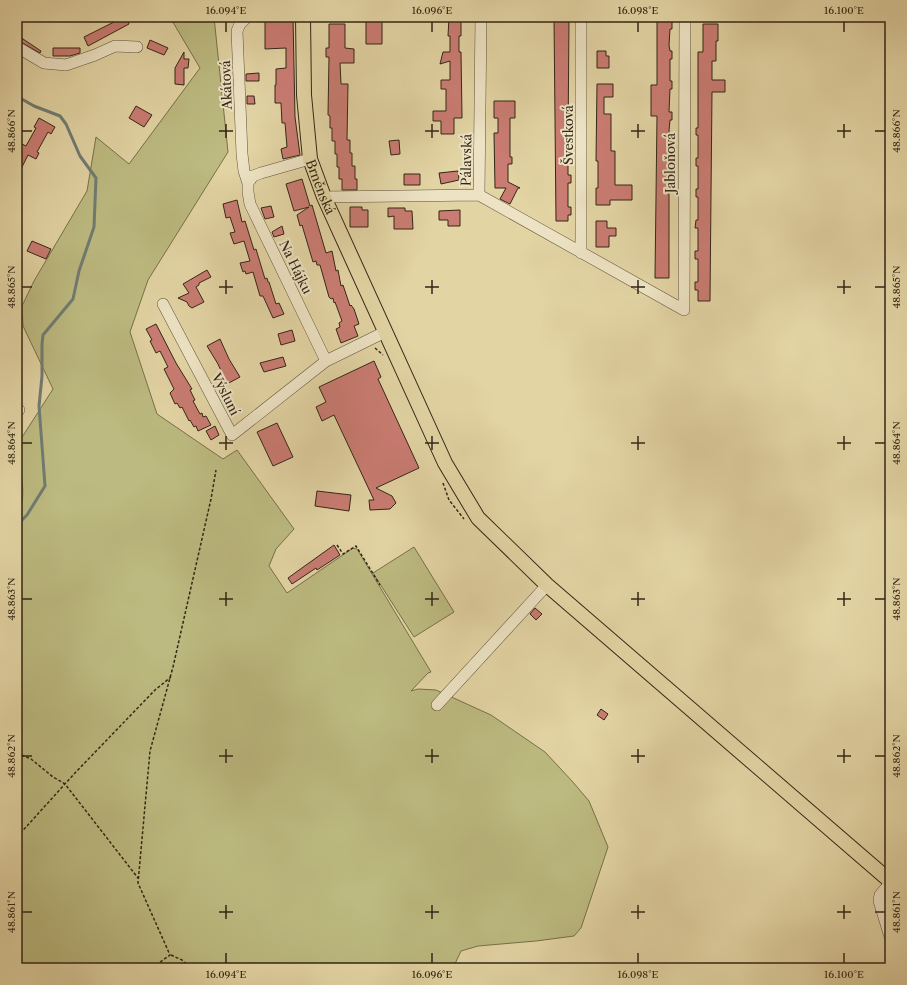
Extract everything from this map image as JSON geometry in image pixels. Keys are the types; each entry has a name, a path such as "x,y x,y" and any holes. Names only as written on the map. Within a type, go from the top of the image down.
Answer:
{"main road":[{"name":"Brněnská","path":"303,17 304,95 310,159 324,197 445,464 478,518 547,585 890,882"}],"street":[{"name":"Akátová","path":"247,17 240,24 237,31 242,154 244,171 248,183"},
{"name":"Pálavská","path":"324,197 479,195 481,17"},
{"name":"Švestková","path":"581,17 581,253"},
{"name":"Jabloňová","path":"581,253 684,310 684,17"},
{"path":"17,48 44,63 66,65 95,55 114,46 137,47"},
{"path":"248,183 253,176 310,159"},
{"name":"Na Hájku","path":"248,183 250,204 326,362"},
{"path":"479,195 581,253"},
{"name":"Výsluní","path":"163,304 232,435 326,362"},
{"path":"326,362 388,337"},
{"path":"437,705 547,585"},
{"path":"890,882 880,895 879,901 890,937"}],"path":[{"path":"191,968 182,960 170,955 138,883 138,878 150,750 171,677 211,499 216,470"},
{"path":"337,545 343,554 356,546 380,585"},
{"path":"17,837 65,784 155,690 171,677"},
{"path":"17,753 31,759 53,777 65,784 138,878"},
{"path":"152,968 170,955"}],"shaded area":[{"path":"175,17 214,17 228,152 148,280 130,332 157,414 223,459 237,450 294,529 276,549 269,566 287,593 353,548 357,549 431,672 428,673 411,691 418,689 436,690 491,715 545,752 589,801 608,847 581,928 574,936 478,946 461,951 453,968 17,967 17,511 21,505 23,489 17,445 53,389 23,326 22,306 34,281 87,191 96,137 129,164 200,68 171,19"},
{"path":"414,547 454,612 414,637 373,573"}],"building":[{"path":"126,17 129,24 88,46 84,37"},
{"path":"280,17 293,17 295,117 300,155 283,159 281,149 287,147 285,123 282,123 281,103 275,103 275,85 276,69 286,68 286,48 265,49 265,21 279,21"},
{"path":"449,17 457,17 457,21 461,21 459,52 461,52 462,118 454,118 454,134 441,134 441,121 433,121 433,111 446,111 446,89 441,89 441,80 450,80 450,61 440,64 443,52 450,52 450,36 448,36"},
{"path":"554,17 569,17 568,143 571,143 571,151 568,151 568,175 571,175 571,183 568,183 568,207 571,207 571,215 568,215 568,221 556,221"},
{"path":"657,17 670,17 670,20 672,20 669,45 670,51 672,51 672,59 670,59 670,81 672,81 672,89 670,89 669,112 672,112 672,120 670,120 669,142 672,142 672,150 669,150 669,278 655,278 657,116 651,116 651,85 657,85"},
{"path":"366,20 382,20 382,44 366,44"},
{"path":"329,24 345,24 345,48 354,49 354,63 340,63 341,84 348,84 347,140 350,140 350,153 352,153 352,166 355,166 357,190 342,190 342,179 339,179 337,154 335,154 335,141 332,141 332,128 330,128 330,116 328,115 329,57 326,57 326,48 329,48"},
{"path":"703,24 718,24 716,61 712,61 712,80 725,80 725,92 712,92 710,301 698,301 698,290 695,290 695,282 698,282 698,259 695,259 695,251 698,251 698,228 695,228 696,220 698,220 698,197 696,197 696,189 698,189 698,166 696,166 696,158 698,158 698,135 696,135 696,128 698,128 698,52 703,52"},
{"path":"17,35 41,51 40,53 17,40"},
{"path":"150,40 168,48 164,55 147,48"},
{"path":"53,48 80,48 80,53 70,56 53,56"},
{"path":"597,51 606,51 606,56 609,56 609,68 597,68"},
{"path":"184,52 184,59 189,59 188,68 184,68 184,85 175,84 175,68"},
{"path":"259,73 259,81 246,81 246,74"},
{"path":"597,84 613,84 613,97 604,97 604,114 611,114 611,151 615,151 615,185 632,185 632,200 610,200 610,205 596,205 596,188 598,188 598,161 596,161"},
{"path":"247,96 254,96 255,104 247,104"},
{"path":"494,101 515,101 515,118 510,118 510,157 512,157 512,164 508,164 508,182 520,188 518,188 510,204 500,199 506,188 495,188 494,133 498,133 498,118 494,118"},
{"path":"136,106 152,115 144,127 129,118"},
{"path":"39,118 55,127 51,134 48,132 37,152 39,153 36,159 28,155 17,177 17,150 20,143 26,146 36,128 34,127"},
{"path":"399,140 400,154 391,155 389,141"},
{"path":"458,171 459,180 441,184 439,173"},
{"path":"404,174 420,174 420,185 404,185"},
{"path":"302,179 310,206 312,205 326,253 332,251 341,286 343,285 350,306 351,305 354,309 359,324 354,326 358,336 341,343 336,329 340,327 339,323 342,321 333,298 331,299 329,297 320,265 317,265 316,261 313,262 302,225 300,226 297,215 309,207 294,211 286,184"},
{"path":"237,200 242,222 245,221 254,250 256,249 265,279 267,278 269,282 276,304 279,303 284,314 273,318 263,296 260,296 253,272 246,274 245,271 243,272 240,263 250,261 244,241 234,244 230,233 235,232 230,217 226,218 223,204"},
{"path":"271,206 274,217 265,219 261,208"},
{"path":"350,207 362,207 362,210 368,210 368,227 350,227"},
{"path":"388,208 405,208 405,211 412,211 413,229 394,229 394,216 388,217"},
{"path":"460,210 460,226 448,226 448,220 439,220 439,211"},
{"path":"596,221 607,221 607,228 616,228 616,236 609,236 609,247 596,247"},
{"path":"282,226 284,234 274,237 272,232"},
{"path":"32,241 51,249 46,259 27,251"},
{"path":"207,270 211,277 199,283 196,287 204,302 192,308 187,302 178,298 189,293 183,284"},
{"path":"156,324 176,363 192,389 190,390 195,400 193,401 200,414 202,413 203,417 206,416 211,425 198,431 196,426 194,427 190,420 189,421 182,407 180,408 177,403 175,404 170,393 174,389 164,369 168,367 160,351 156,353 150,341 152,340 146,329"},
{"path":"292,330 295,341 281,345 278,334"},
{"path":"220,339 229,359 240,377 227,384 218,364 207,346"},
{"path":"283,357 286,366 264,372 260,363"},
{"path":"374,361 381,377 378,379 419,468 376,488 392,496 396,503 390,509 370,510 369,500 374,500 334,415 322,421 316,407 326,402 319,387"},
{"path":"277,423 293,457 273,466 257,432"},
{"path":"215,426 219,435 211,440 206,431"},
{"path":"317,491 351,495 349,511 315,506"},
{"path":"334,545 340,555 317,570 316,568 292,584 288,578"},
{"path":"535,608 542,614 536,620 530,614"},
{"path":"601,709 608,714 604,720 597,715"}],"waterway":[{"path":"17,95 34,106 60,116 66,124 80,156 96,178 94,227 79,271 73,299 43,335 42,376 39,406 45,486 27,515 17,525"}]}
